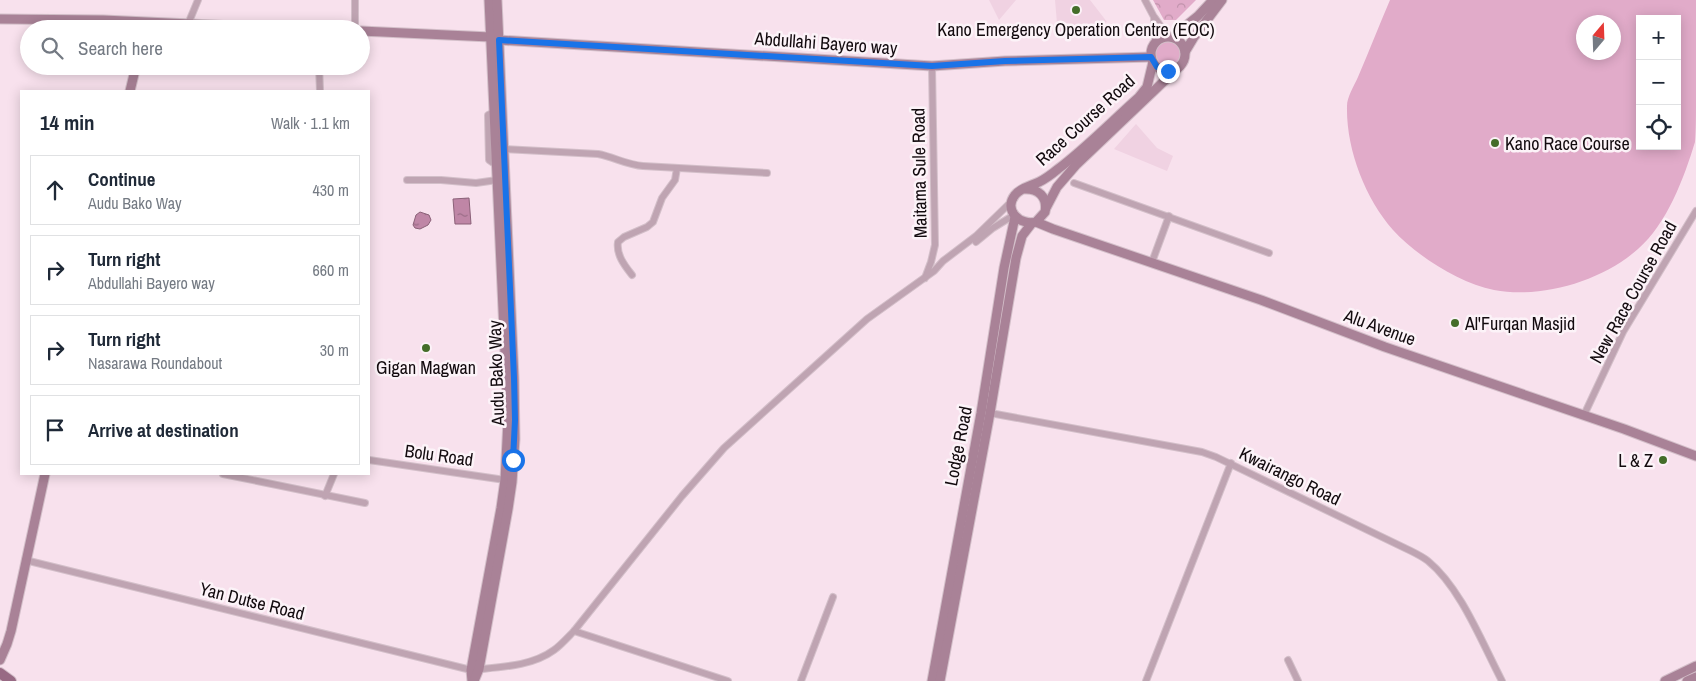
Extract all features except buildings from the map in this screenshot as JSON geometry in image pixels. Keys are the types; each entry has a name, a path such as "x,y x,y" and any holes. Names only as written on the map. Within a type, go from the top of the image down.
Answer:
{"main road":[{"path":"0,673 10,681"}],"street":[{"path":"190,20 198,0"},
{"path":"355,0 355,20"},
{"name":"Audu Bako Way","path":"475,669 508,509 515,438 503,148 495,38 489,0"},
{"name":"Audu Bako Way","path":"473,681 505,480 508,420 494,112 497,0"},
{"path":"1145,0 1154,17 1170,37 1180,42 1185,52"},
{"path":"1155,42 1161,38 1170,37 1198,16 1213,0"},
{"path":"1154,17 1155,42 1152,48 1152,60 1162,70 1175,70 1180,66 1185,57 1185,52 1194,37 1222,0"},
{"path":"0,19 21,20"},
{"name":"Abdullahi Bayero way","path":"370,31 932,66 1005,61 1152,60"},
{"name":"Race Course Road","path":"1024,189 1039,182 1061,167 1138,97 1147,87 1152,60"},
{"name":"Maitama Sule Road","path":"924,279 935,245 932,66"},
{"name":"Race Course Road","path":"1039,217 1058,187 1076,165 1180,66"},
{"path":"130,90 134,75"},
{"path":"319,75 320,90"},
{"path":"503,148 598,154 632,165 766,173"},
{"path":"632,275 623,262 618,250 618,242 624,236 647,227 653,222 662,198 676,180 677,168"},
{"path":"407,180 476,183 497,180"},
{"path":"1074,183 1170,216 1268,253"},
{"path":"475,669 515,665 541,657 555,650 574,631 682,496 724,448 867,319 924,279 976,236 1018,192 1030,188 1042,195 1045,201 1039,217 1023,222 1014,216 1011,208 1012,200"},
{"name":"New Race Course Road","path":"1584,415 1623,332 1696,211"},
{"path":"934,271 946,265 993,228 1014,216"},
{"name":"Lodge Road","path":"932,681 981,413 1014,216"},
{"path":"1152,262 1170,216"},
{"name":"Alu Avenue","path":"1039,217 1053,229 1152,262 1385,347 1584,415 1696,456"},
{"name":"Lodge Road","path":"940,681 990,413 1016,258 1022,236 1039,217"},
{"name":"Kwairango Road","path":"990,413 1202,452 1231,463 1426,559 1445,578 1461,602 1502,681"},
{"name":"Bolu Road","path":"370,460 505,480"},
{"path":"1146,681 1231,463"},
{"path":"0,660 9,638 45,475"},
{"path":"228,475 365,504"},
{"path":"325,496 334,475"},
{"name":"Yan Dutse Road","path":"25,560 475,669"},
{"path":"801,681 833,596"},
{"path":"574,631 728,681"},
{"path":"1288,660 1298,681"},
{"path":"1667,680 1696,666"},
{"path":"1687,681 1696,677"}],"shaded area":[{"path":"989,0 1016,0 999,20"},
{"name":"Kano Emergency Operation Centre (EOC)","path":"1055,0 1090,0 1107,22 1058,35"},
{"path":"1136,124 1157,148 1173,156 1167,171 1114,149"}],"green space":[{"path":"1153,0 1196,0 1176,20 1164,20"},
{"name":"Kano Race Course","path":"1390,0 1696,0 1695,142 1680,185 1658,227 1638,249 1607,270 1570,285 1532,292 1494,290 1453,275 1426,259 1403,240 1393,230 1374,203 1359,172 1354,156 1350,139 1347,106 1348,99"},
{"path":"1168,41 1177,45 1181,54 1177,63 1168,67 1159,63 1155,54 1159,45"}],"water":[{"path":"469,198 471,224 455,224 453,199"},
{"path":"420,212 429,215 431,220 428,225 420,229 415,228 413,225 416,215"}],"place":[{"name":"Kano Emergency Operation Centre (EOC)","path":"1076,10"},
{"name":"Kano Race Course","path":"1495,143"},
{"name":"Al'Furqan Masjid","path":"1455,323"},
{"name":"Gigan Magwan","path":"426,348"},
{"name":"L & Z","path":"1663,460"}],"route":[{"path":"513,460 515,438 514,378 499,40 932,66 1005,61 1151,57 1157,67 1168,71"}]}
